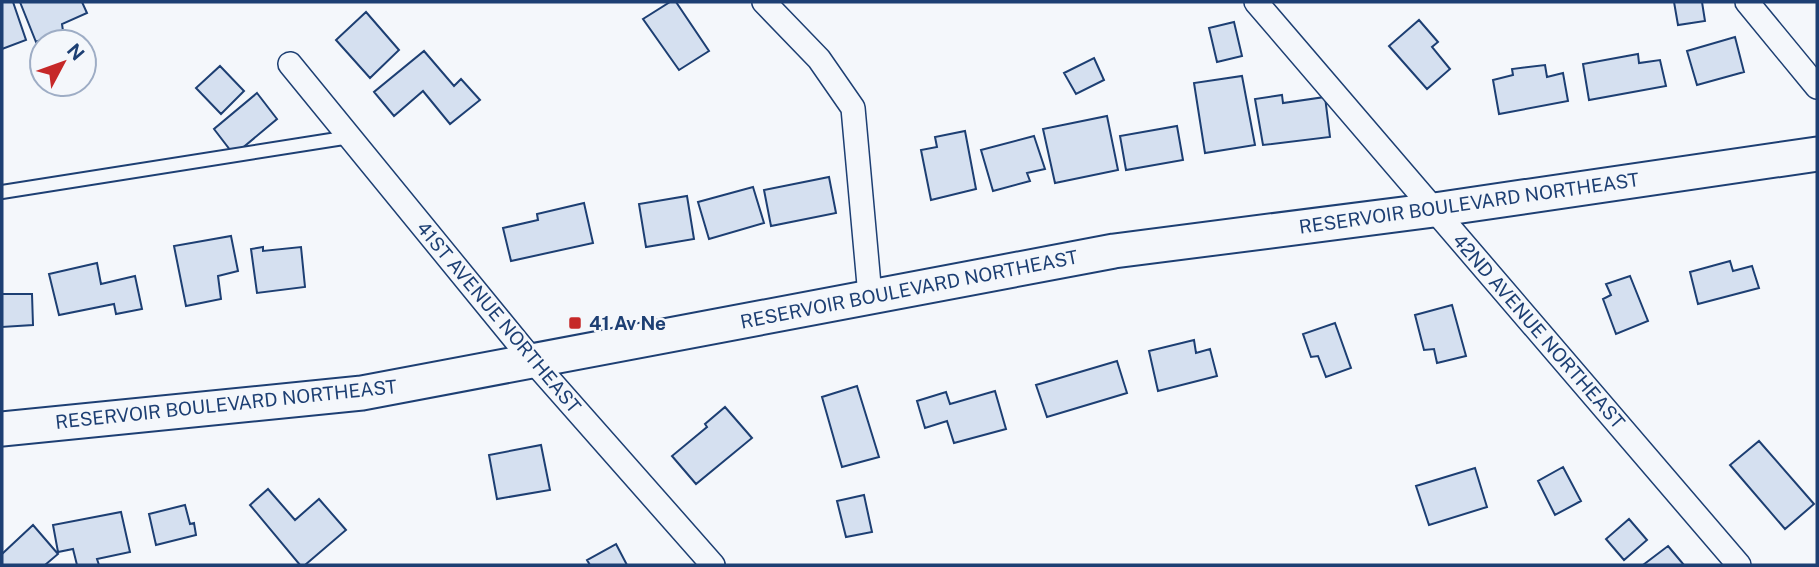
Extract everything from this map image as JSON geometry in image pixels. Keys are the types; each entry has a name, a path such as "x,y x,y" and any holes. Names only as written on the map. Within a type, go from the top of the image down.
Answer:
{"street":[{"path":"764,2 819,59 853,108 870,296"},
{"name":"42ND AVENUE NORTHEAST","path":"1256,2 1739,565"},
{"path":"1747,2 1817,87"},
{"name":"41ST AVENUE NORTHEAST","path":"290,64 532,360 713,565"},
{"name":"RESERVOIR BOULEVARD NORTHEAST","path":"2,429 362,393 1114,251 1434,209 1817,154"}],"lane":[{"path":"2,192 350,137"}],"building":[{"path":"2,2 13,2 26,40 2,49"},
{"path":"20,2 82,2 87,13 62,24 63,28 30,28"},
{"path":"670,2 676,2 709,51 679,70 643,19"},
{"path":"1674,2 1702,2 1705,21 1678,25"},
{"path":"366,12 399,50 370,78 336,40"},
{"path":"1419,20 1438,42 1432,47 1450,69 1427,89 1389,46"},
{"path":"1234,22 1242,56 1217,62 1209,28"},
{"path":"1735,37 1744,72 1697,85 1687,51"},
{"path":"424,51 454,86 461,79 480,100 450,124 423,91 394,116 374,92"},
{"path":"1638,54 1639,63 1660,60 1666,86 1589,100 1583,64"},
{"path":"1094,58 1104,80 1076,94 1064,73"},
{"path":"1545,65 1547,77 1563,73 1568,101 1499,114 1493,80 1513,75 1512,69"},
{"path":"220,66 244,91 221,114 196,88"},
{"path":"1242,76 1255,145 1205,153 1194,83"},
{"path":"257,93 277,119 234,155 214,129"},
{"path":"1282,95 1283,103 1325,97 1330,137 1263,145 1255,99"},
{"path":"1107,116 1118,170 1055,183 1043,129"},
{"path":"1177,126 1183,160 1126,170 1120,136"},
{"path":"965,131 976,189 931,200 921,150 937,147 935,137"},
{"path":"1034,136 1045,169 1027,173 1030,181 993,191 981,150"},
{"path":"829,177 836,213 771,226 764,190"},
{"path":"753,187 764,223 709,239 698,202"},
{"path":"687,196 694,239 646,247 639,204"},
{"path":"584,203 593,243 511,261 503,228 538,220 537,214"},
{"path":"231,236 238,271 218,276 221,299 186,306 174,246"},
{"path":"263,247 263,251 301,247 305,287 257,293 251,249"},
{"path":"1730,261 1733,271 1752,266 1759,288 1698,304 1690,272"},
{"path":"97,263 101,284 135,276 142,309 116,314 114,304 59,315 49,274"},
{"path":"1630,276 1648,321 1616,334 1603,299 1611,295 1606,284"},
{"path":"2,294 32,294 33,325 2,327"},
{"path":"1452,305 1466,356 1437,363 1434,349 1424,350 1415,315"},
{"path":"1335,323 1351,368 1326,377 1318,356 1311,357 1303,334"},
{"path":"1194,340 1196,353 1210,349 1217,376 1158,391 1149,351"},
{"path":"1117,361 1127,393 1047,417 1036,385"},
{"path":"857,386 879,457 842,467 822,397"},
{"path":"995,391 1006,429 954,443 947,421 925,428 917,401 946,392 950,404"},
{"path":"725,407 752,438 696,484 672,456 707,427 705,424"},
{"path":"1759,441 1814,504 1785,529 1730,465"},
{"path":"541,445 550,490 497,499 489,455"},
{"path":"1563,467 1581,501 1555,515 1538,481"},
{"path":"1475,468 1487,507 1429,525 1416,486"},
{"path":"268,489 295,520 319,499 346,530 305,565 300,565 250,505"},
{"path":"864,495 872,532 846,537 837,501"},
{"path":"185,505 190,524 194,523 196,535 156,545 149,514"},
{"path":"121,512 130,552 97,559 99,565 77,565 73,549 58,552 53,525"},
{"path":"1629,519 1647,540 1624,560 1606,539"},
{"path":"33,525 58,554 45,565 2,565 2,554"},
{"path":"616,544 627,565 590,565 587,560"},
{"path":"1668,546 1684,565 1643,565"}],"place":[{"name":"41 Av Ne","path":"575,323"}]}
